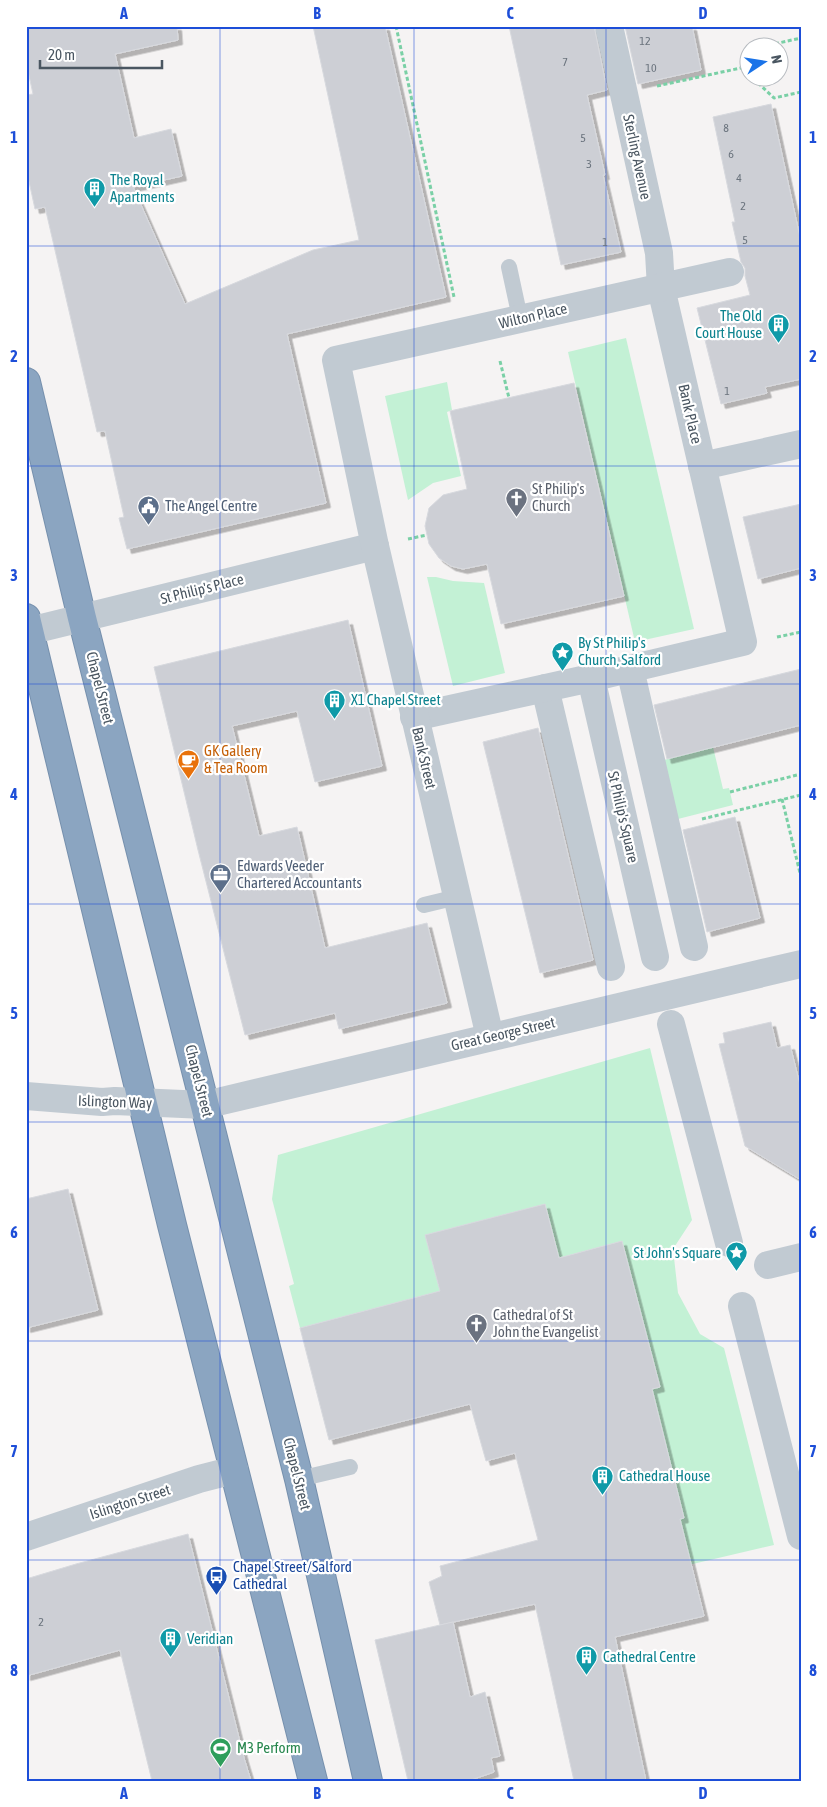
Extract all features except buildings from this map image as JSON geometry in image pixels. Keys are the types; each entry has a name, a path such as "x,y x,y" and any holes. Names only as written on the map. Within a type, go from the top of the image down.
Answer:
{"highway":[{"name":"Chapel Street","path":"26,382 82,618 299,1479 368,1781"},
{"path":"28,625 142,1103 313,1781"}],"street":[{"name":"Sterling Avenue","path":"608,26 658,253 661,288"},
{"name":"Wilton Place","path":"336,360 730,272"},
{"name":"Bank Place","path":"630,669 743,642 661,288"},
{"name":"Bank Street","path":"336,360 374,546 490,1037"},
{"path":"702,466 801,444"},
{"name":"St Philip's Place","path":"28,625 82,618 374,546"},
{"path":"414,717 630,669 694,947"},
{"name":"St Philip's Square","path":"591,678 654,957"},
{"path":"545,688 611,967"},
{"name":"Great George Street","path":"205,1105 801,964"},
{"path":"671,1024 729,1243"},
{"name":"Islington Way","path":"26,1096 102,1102 205,1105"},
{"path":"768,1265 801,1257"},
{"path":"742,1306 801,1536"},
{"name":"Islington Street","path":"26,1536 199,1479 234,1470"}],"lane":[{"path":"508,267 520,318"},
{"path":"424,905 457,898"},
{"path":"299,1479 350,1467"}],"path":[{"path":"396,26 456,303"},
{"path":"623,94 740,68"},
{"path":"763,88 774,98 801,92"},
{"path":"498,353 508,398"},
{"path":"405,540 427,535"},
{"path":"730,792 801,774"},
{"path":"700,819 801,795"},
{"path":"782,799 801,877"}],"green space":[{"path":"626,338 694,629 635,642 568,352"},
{"path":"447,382 452,410 447,412 461,476 433,483 408,500 385,396"},
{"path":"427,577 484,583 505,673 453,686"},
{"path":"713,747 723,789 729,788 733,805 674,820 660,761"},
{"path":"650,1048 692,1220 673,1249 678,1293 700,1334 724,1348 774,1545 680,1567 669,1522 684,1518 652,1389 660,1387 622,1241 559,1258 545,1204 425,1235 440,1291 300,1328 289,1286 294,1284 272,1199 278,1155"}],"place":[{"name":"The Royal Apartments","path":"94,208"},
{"name":"The Old Court House","path":"778,344"},
{"name":"St Philip's Church","path":"516,517"},
{"name":"The Angel Centre","path":"149,525"},
{"name":"By St Philip's Church, Salford","path":"562,671"},
{"name":"X1 Chapel Street","path":"335,719"},
{"name":"GK Gallery & Tea Room","path":"188,779"},
{"name":"Edwards Veeder Chartered Accountants","path":"221,894"},
{"name":"St John's Square","path":"737,1272"},
{"name":"Cathedral of St John the Evangelist","path":"477,1343"},
{"name":"Cathedral House","path":"603,1495"},
{"name":"Chapel Street/Salford Cathedral","path":"217,1595"},
{"name":"Veridian","path":"171,1658"},
{"name":"Cathedral Centre","path":"587,1676"},
{"name":"M3 Perform","path":"221,1767"}]}
